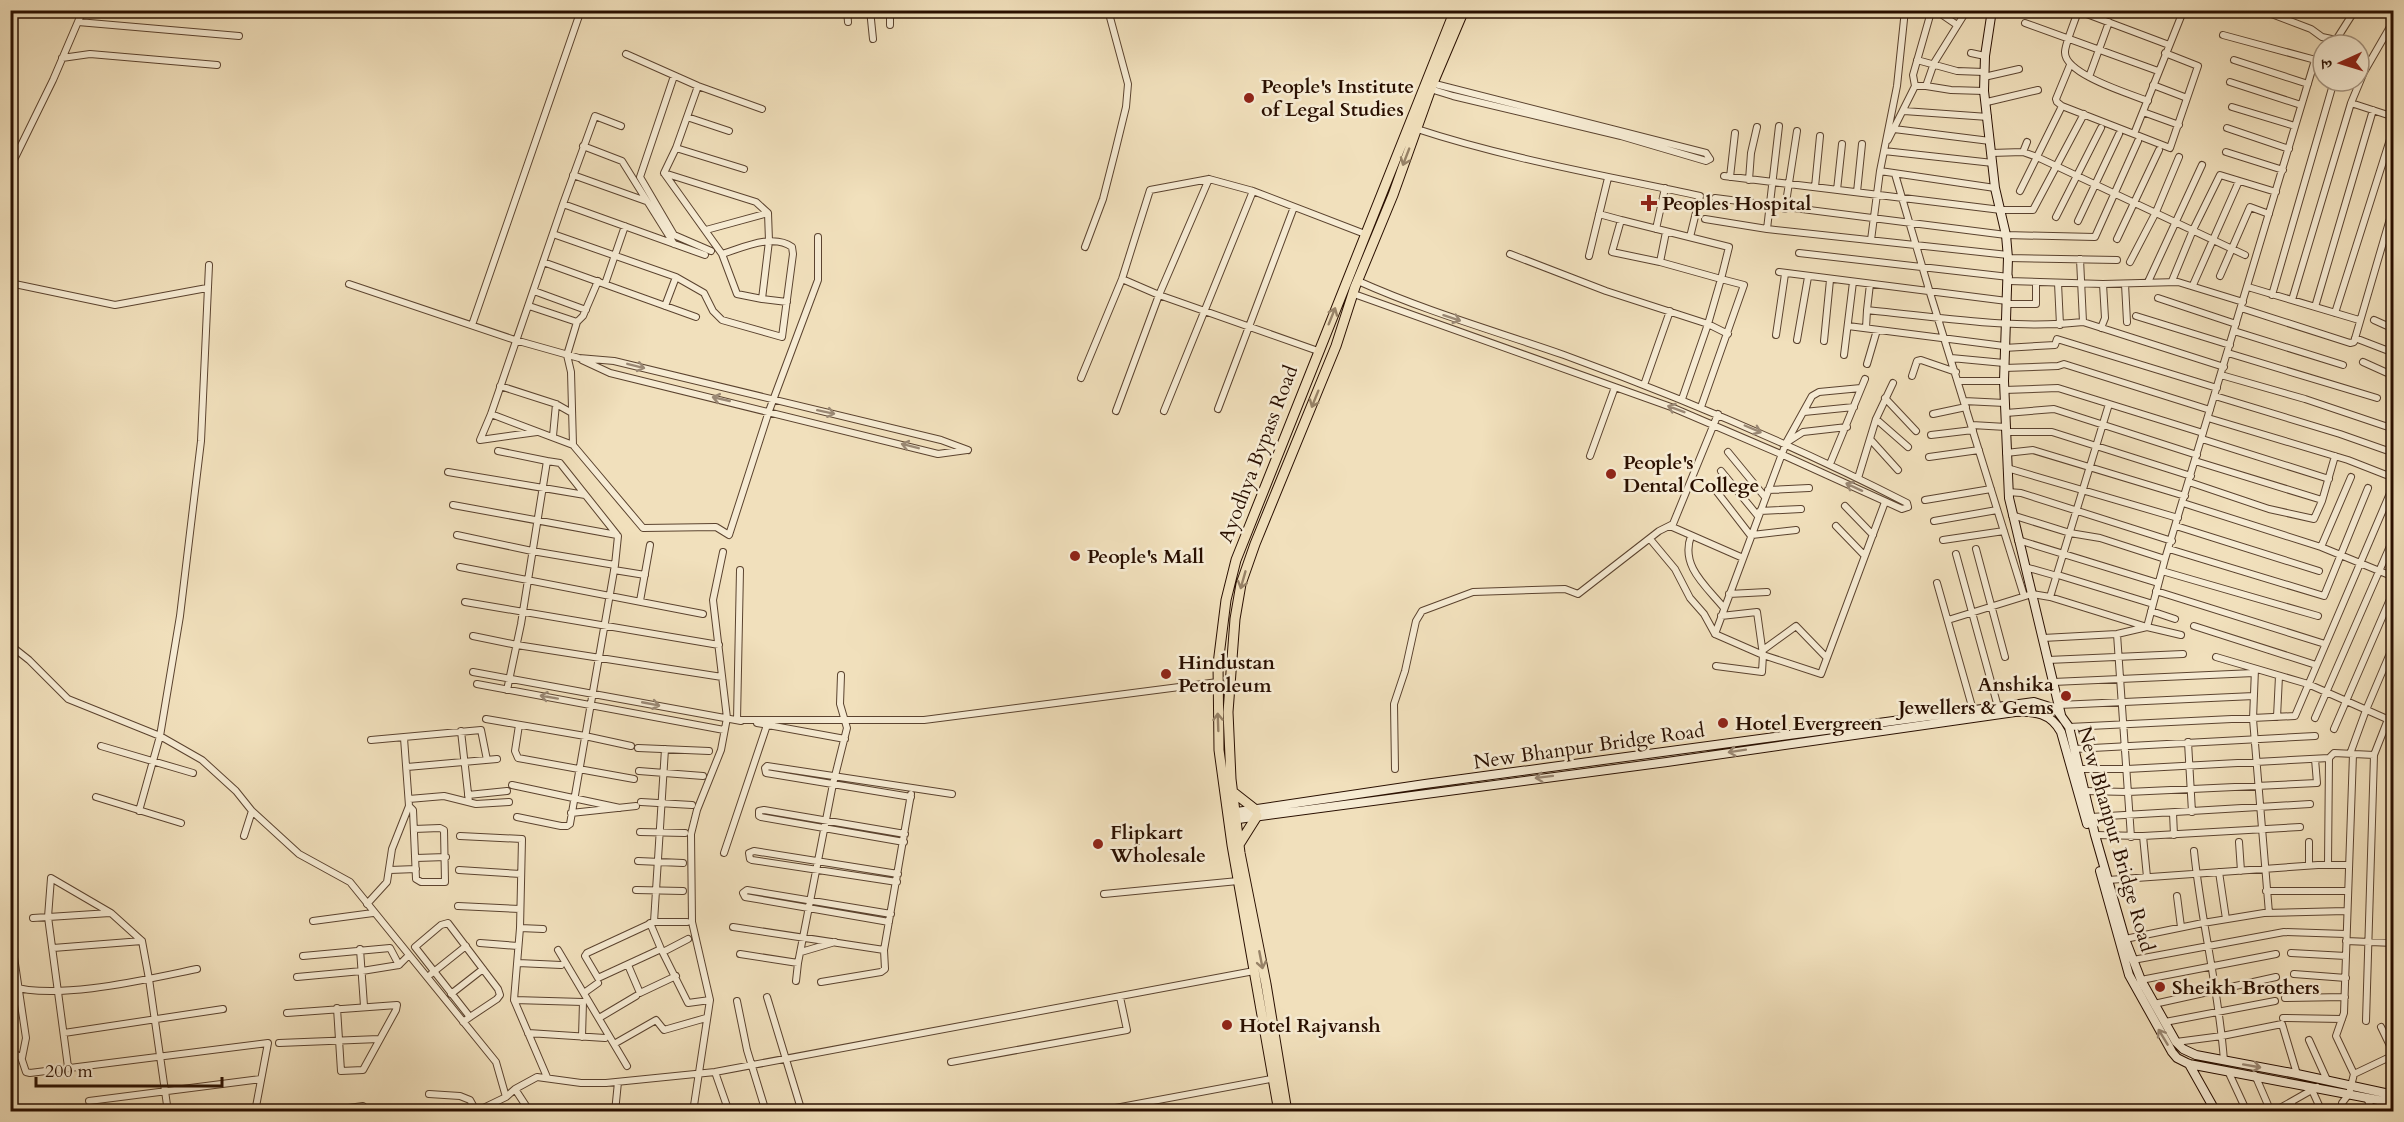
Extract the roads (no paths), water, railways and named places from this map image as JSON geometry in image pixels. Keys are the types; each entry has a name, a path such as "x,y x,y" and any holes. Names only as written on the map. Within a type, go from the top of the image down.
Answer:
{"main road":[{"name":"Ayodhya Bypass Road","path":"1279,1112 1277,1078 1240,843 1232,816 1233,792 1223,742 1241,584 1332,355 1413,128 1459,12"},
{"name":"Ayodhya Bypass Road","path":"1287,1112 1277,1078 1254,971 1238,881 1218,682 1226,600 1236,560 1318,351 1365,234 1413,128"},
{"path":"1345,283 1356,288"},
{"path":"1218,664 1231,664"},
{"path":"1233,792 1257,813 1240,843"}],"street":[{"path":"10,168 53,80 83,10"},
{"path":"472,326 581,10"},
{"path":"847,10 848,22"},
{"path":"870,10 873,39"},
{"path":"890,10 890,25"},
{"path":"1084,247 1103,199 1126,107 1128,84 1108,10"},
{"path":"1871,240 1880,171 1897,86 1905,10"},
{"path":"1926,86 1934,63 1967,10"},
{"path":"1992,10 1985,56 1984,92 1995,188 2006,235 2008,256 2009,279 2004,347 2008,492 2025,567 2028,595"},
{"path":"2134,134 2165,53 2184,12 2174,10"},
{"path":"2261,10 2311,29 2322,37 2336,40 2355,10"},
{"path":"2390,10 2394,14"},
{"path":"1886,143 1915,86 1913,75 1929,11 1941,12 1957,25"},
{"path":"2148,101 2089,77 2070,65 2065,51 2079,11 2169,45"},
{"path":"2371,56 2394,20"},
{"path":"78,22 240,36"},
{"path":"2089,77 2109,22"},
{"path":"2025,23 2158,72"},
{"path":"2223,35 2311,59"},
{"path":"1971,53 1985,56"},
{"path":"2070,65 2056,99 2062,106 2170,148 2198,66 2165,53"},
{"path":"62,58 90,54 217,65"},
{"path":"626,54 698,86 762,109"},
{"path":"1917,60 1957,71 1984,75 2019,69"},
{"path":"2234,60 2308,84"},
{"path":"2146,627 2311,74"},
{"path":"674,76 639,177 674,235 711,251"},
{"path":"2229,82 2301,105"},
{"path":"1429,85 1445,91 1621,136 1706,161 1710,159 1706,153 1453,93"},
{"path":"2154,85 2187,98"},
{"path":"664,173 676,148 698,86"},
{"path":"1915,86 1984,92"},
{"path":"1986,102 2038,90"},
{"path":"2272,295 2331,93"},
{"path":"2292,300 2354,93"},
{"path":"2351,103 2394,117"},
{"path":"2020,191 2062,106"},
{"path":"2232,107 2295,126"},
{"path":"1904,111 1988,117"},
{"path":"2315,307 2373,111"},
{"path":"2143,112 2179,124"},
{"path":"1735,133 1727,177 2001,210 2033,210 2084,114"},
{"path":"541,431 480,440 595,116 621,126"},
{"path":"687,117 729,130"},
{"path":"1767,229 1779,126"},
{"path":"1749,180 1756,127"},
{"path":"2335,313 2394,127"},
{"path":"1413,128 1490,152 1700,196 1690,237"},
{"path":"2056,217 2101,128"},
{"path":"2227,128 2289,149"},
{"path":"1894,129 1990,141"},
{"path":"1785,209 1797,131"},
{"path":"2078,221 2119,134"},
{"path":"1815,187 1820,136"},
{"path":"1715,198 1785,209 2006,235 2095,237 2138,141"},
{"path":"2023,152 2027,142"},
{"path":"1837,190 1842,144"},
{"path":"1857,192 1862,144"},
{"path":"583,146 622,161 674,244"},
{"path":"676,148 744,169"},
{"path":"2117,239 2158,150"},
{"path":"1884,151 1993,163"},
{"path":"1992,153 2023,152 2037,157 2245,255"},
{"path":"2226,152 2283,170"},
{"path":"2130,262 2156,212 2179,157"},
{"path":"2148,282 2202,165"},
{"path":"1880,171 1995,188"},
{"path":"664,173 756,202 768,213 770,241 762,299"},
{"path":"664,173 722,254 736,294 787,302"},
{"path":"1895,174 1997,510 2043,638 2062,718"},
{"path":"573,175 647,202"},
{"path":"2172,281 2193,230 2220,175 2276,192"},
{"path":"1589,256 1608,178"},
{"path":"1081,378 1122,279 1150,190 1209,179 1253,192 1365,234"},
{"path":"1116,411 1159,296 1209,179"},
{"path":"2193,285 2239,181"},
{"path":"1656,230 1665,188"},
{"path":"1164,411 1253,192"},
{"path":"563,204 705,255"},
{"path":"1799,253 2036,282 2125,284 2172,281 2193,285 2350,343 2354,342 2394,205"},
{"path":"1218,409 1294,207"},
{"path":"2220,276 2250,207 2269,214"},
{"path":"706,230 768,213"},
{"path":"1599,214 1729,247 1708,324 1682,399"},
{"path":"1705,219 1767,229 2008,256 2117,260"},
{"path":"1621,220 1612,252 1660,262 1744,285 1701,407"},
{"path":"573,445 571,372 567,355 577,322 601,283 625,226"},
{"path":"1660,262 1666,231"},
{"path":"553,234 676,277 704,293 713,311 722,320 782,337 792,247 788,244 770,241 722,254"},
{"path":"491,414 573,445 643,528 716,527 729,535 769,411 818,280 818,237"},
{"path":"1510,254 1606,291 1708,324 1728,334"},
{"path":"2080,259 2083,322"},
{"path":"543,262 696,317"},
{"path":"139,811 160,736 180,616 201,441 207,288 210,265"},
{"path":"1776,335 1782,273 2036,304 2036,282"},
{"path":"665,306 676,277"},
{"path":"1797,340 1808,277"},
{"path":"1122,279 1159,296 1318,351"},
{"path":"1824,341 1830,280"},
{"path":"1844,355 1853,282"},
{"path":"2058,282 2060,325"},
{"path":"10,283 115,305 207,288"},
{"path":"349,284 472,326 567,355 614,361 774,401 870,422 941,440 968,450 938,454 610,373 579,358"},
{"path":"1866,328 1870,284"},
{"path":"2101,328 2105,318 2103,284"},
{"path":"2125,284 2127,322"},
{"path":"2248,287 2359,320"},
{"path":"1356,288 1425,309 1682,399 1786,443 1858,477 1907,503 1908,507 1902,509 1885,502 1783,454 1651,400 1420,319 1356,288"},
{"path":"534,291 586,310"},
{"path":"2158,298 2235,328 2343,365"},
{"path":"529,306 577,322"},
{"path":"1420,319 1425,309"},
{"path":"1867,310 2006,324 2060,325 2083,322 2224,367"},
{"path":"1644,385 1670,311"},
{"path":"2136,315 2230,345"},
{"path":"2374,320 2394,329"},
{"path":"1848,326 2004,347 2055,345 2057,339 2217,388"},
{"path":"1867,364 1877,330"},
{"path":"2355,338 2394,353"},
{"path":"2228,353 2377,398"},
{"path":"1951,358 2004,366 2064,364 2210,410"},
{"path":"1912,376 1917,361 1921,360 1956,372"},
{"path":"610,373 614,361"},
{"path":"2363,362 2394,376"},
{"path":"1593,380 1597,368"},
{"path":"2222,375 2394,429"},
{"path":"1830,464 1865,379"},
{"path":"1959,381 2058,388 2329,478"},
{"path":"1858,477 1876,419 1893,383"},
{"path":"500,386 556,404 573,413"},
{"path":"1590,456 1615,387"},
{"path":"1715,634 1786,443 1812,396 1819,392 1861,388"},
{"path":"1651,400 1655,389"},
{"path":"2215,396 2394,453"},
{"path":"1885,398 1916,431"},
{"path":"553,436 556,404"},
{"path":"1933,414 1965,404 2054,409 2322,500"},
{"path":"2050,597 2109,404"},
{"path":"1804,412 1854,407"},
{"path":"1395,769 1394,704 1405,671 1416,621 1422,611 1480,592 1565,590 1578,594 1670,526 1676,518 1718,414"},
{"path":"2208,418 2335,456 2394,478"},
{"path":"853,432 856,419"},
{"path":"1876,419 1908,447"},
{"path":"867,435 870,422"},
{"path":"1786,443 1803,432 1847,427"},
{"path":"1931,435 1972,428 2052,432 2096,445 2269,509 2311,519 2316,518 2335,456"},
{"path":"1870,438 1898,470"},
{"path":"1929,457 1979,450"},
{"path":"2006,453 2032,450 2184,499 2341,554 2394,577"},
{"path":"498,451 560,463 618,536 592,705 570,824 567,826 516,817"},
{"path":"1728,452 1765,497"},
{"path":"507,690 523,612 547,461"},
{"path":"2007,468 2083,489 2319,570"},
{"path":"1721,471 1759,514"},
{"path":"448,472 585,495"},
{"path":"2321,547 2352,477"},
{"path":"2069,727 2295,716 2394,483"},
{"path":"1714,488 1752,535"},
{"path":"1768,490 1809,488"},
{"path":"2169,549 2324,596 2368,488"},
{"path":"1925,500 1991,489"},
{"path":"2008,492 2021,493 2172,541"},
{"path":"1650,539 1675,570 1690,598 1704,614 1715,634 1821,674 1885,502"},
{"path":"453,505 618,536"},
{"path":"1845,506 1873,535"},
{"path":"1759,514 1801,509"},
{"path":"1934,521 1997,510"},
{"path":"2012,515 2070,533 2100,538 2165,559"},
{"path":"1670,526 1743,558"},
{"path":"1836,526 1864,555"},
{"path":"1752,535 1796,530"},
{"path":"1943,540 2004,531"},
{"path":"457,535 645,575"},
{"path":"1691,536 1687,551 1690,564 1698,578 1724,608"},
{"path":"2315,718 2394,537"},
{"path":"2018,540 2158,583"},
{"path":"640,601 650,545"},
{"path":"1976,549 2006,657"},
{"path":"693,1112 710,1000 692,922 691,834 697,810 721,750 727,718 713,600 723,552"},
{"path":"1956,554 1998,706"},
{"path":"460,567 703,614"},
{"path":"2025,567 2153,604"},
{"path":"737,720 740,570"},
{"path":"2162,571 2318,616"},
{"path":"1937,583 1972,710"},
{"path":"2334,729 2394,590"},
{"path":"2156,591 2325,644"},
{"path":"1729,594 1767,592"},
{"path":"1948,620 2028,595 2050,597 2146,627 2181,635"},
{"path":"465,602 719,645"},
{"path":"2151,611 2175,619"},
{"path":"1716,666 1762,672 1763,652 1757,612 1720,616"},
{"path":"1763,652 1796,626 1826,657"},
{"path":"2194,626 2316,665"},
{"path":"2043,638 2117,634 2146,627"},
{"path":"2117,634 2131,837"},
{"path":"473,636 722,677"},
{"path":"2346,1112 2342,1103 2350,1090 2354,1074 2336,1036 2342,1019 2345,997 2352,754 2366,710 2394,644"},
{"path":"10,645 29,660 68,699 160,736 202,759 236,791 252,811 299,854 350,882 496,1062 506,1097"},
{"path":"2048,660 2183,654"},
{"path":"2216,657 2254,671 2308,684 2387,719"},
{"path":"2054,682 2254,671"},
{"path":"2254,671 2253,719 2269,913"},
{"path":"473,672 845,739"},
{"path":"796,981 825,824 847,728 840,704 840,675"},
{"path":"2277,717 2280,676"},
{"path":"737,720 844,721 880,718 924,720 1218,682"},
{"path":"477,684 724,730"},
{"path":"2059,705 2254,696"},
{"name":"New Bhanpur Bridge Road","path":"1257,813 1425,784 2034,702 2056,709 2069,727 2095,835 2133,960 2141,980 2176,1042"},
{"path":"2366,1021 2374,755 2394,704"},
{"name":"New Bhanpur Bridge Road","path":"1232,816 1667,762 2015,712 2036,712 2052,720 2061,732 2129,975 2172,1052 2177,1058 2189,1064 2216,1112"},
{"path":"486,719 630,746"},
{"path":"519,725 514,751 518,758 634,779"},
{"path":"724,853 767,725"},
{"path":"371,740 481,729 487,760"},
{"path":"461,731 469,798"},
{"path":"2074,749 2315,736"},
{"path":"367,904 387,882 392,849 409,803 404,738"},
{"path":"2188,742 2192,812"},
{"path":"101,747 193,773"},
{"path":"638,748 709,751"},
{"path":"665,749 652,922 662,951 688,1003 710,1000"},
{"path":"2078,769 2127,769 2315,759 2329,758 2334,753 2374,755"},
{"path":"2328,865 2329,758"},
{"path":"407,767 497,759"},
{"path":"2084,791 2128,792 2317,783 2315,759"},
{"path":"911,797 834,780 768,766 765,768 766,773 834,780 912,787 952,794"},
{"path":"639,771 703,776"},
{"path":"512,785 574,796 620,808"},
{"path":"821,982 881,972 885,969 884,950 912,787"},
{"path":"469,798 507,791"},
{"path":"409,803 444,796 508,802"},
{"path":"96,797 181,823"},
{"path":"409,803 413,810 414,830 416,858 416,869 418,881 445,882 445,832 442,828 414,830"},
{"path":"571,813 638,804 692,805"},
{"path":"2091,817 2310,804"},
{"path":"904,842 825,824 761,810 758,813 761,817 825,824 905,834"},
{"path":"244,836 252,811"},
{"path":"2173,813 2174,835"},
{"path":"2095,835 2131,837 2300,827"},
{"path":"640,832 685,833"},
{"path":"460,836 522,839 520,928 514,1000 547,1077"},
{"path":"2143,836 2147,877"},
{"path":"2239,842 2241,871"},
{"path":"2309,842 2309,865"},
{"path":"897,882 752,860 749,853 754,851 898,874"},
{"path":"2194,851 2203,923 2216,988 2224,1060"},
{"path":"416,858 446,856"},
{"path":"638,861 683,863"},
{"path":"2108,880 2309,865 2348,865"},
{"path":"390,870 416,869"},
{"path":"2391,1017 2394,869"},
{"path":"459,870 521,874"},
{"path":"2219,872 2226,919"},
{"path":"68,1067 48,917 51,878 111,913 142,941 168,1112"},
{"path":"1104,894 1238,881"},
{"path":"636,890 683,891"},
{"path":"889,922 811,905 747,890 743,893 745,897 811,905 891,914"},
{"path":"2266,891 2347,891"},
{"path":"2177,896 2181,927"},
{"path":"458,906 520,909"},
{"path":"2126,939 2203,923 2269,913 2346,911"},
{"path":"33,918 111,913"},
{"path":"313,921 373,913"},
{"path":"687,922 652,922 585,954 598,978 688,939"},
{"path":"463,1022 470,1017 500,995 466,946 447,924 415,947 470,1017"},
{"path":"733,927 884,950"},
{"path":"520,928 543,929"},
{"path":"10,930 26,1038 22,1058 28,1073 268,1042 255,1112"},
{"path":"2133,960 2284,932 2346,938 2369,943 2392,943"},
{"path":"53,948 142,941"},
{"path":"801,952 836,942"},
{"path":"480,943 518,945"},
{"path":"427,977 466,946"},
{"path":"303,956 390,948 399,965"},
{"path":"360,949 364,1006"},
{"path":"558,950 627,1066"},
{"path":"2291,953 2346,956"},
{"path":"740,954 798,963"},
{"path":"2141,980 2276,954"},
{"path":"297,976 362,971 399,965 409,955"},
{"path":"518,963 561,965"},
{"path":"628,966 640,993 676,976"},
{"path":"10,986 59,992 149,979 197,969"},
{"path":"451,994 483,969"},
{"path":"429,1094 460,1095 470,1100 476,1111 506,1097 515,1089 537,1077 581,1083 618,1082 715,1072 785,1057 1254,971"},
{"path":"2294,974 2346,978"},
{"path":"2154,1004 2216,988 2276,977"},
{"path":"584,993 598,983"},
{"path":"598,1018 636,996"},
{"path":"767,997 801,1110 788,1112"},
{"path":"951,1062 1127,1030 1120,997"},
{"path":"2285,998 2345,997"},
{"path":"514,1000 583,1002 582,1037"},
{"path":"737,1001 751,1064 766,1112"},
{"path":"2165,1022 2275,1001"},
{"path":"287,1013 338,1008 364,1006 397,1005 365,1068 360,1071 343,1072 340,1070 338,1008"},
{"path":"64,1033 223,1009"},
{"path":"614,1044 656,1020 664,1030 706,1018"},
{"path":"2283,1018 2342,1019"},
{"path":"2176,1042 2282,1024 2297,1074"},
{"path":"2354,1074 2394,1054 2381,1027"},
{"path":"528,1033 605,1038"},
{"path":"279,1043 379,1039"},
{"path":"2309,1040 2327,1080"},
{"path":"2176,1042 2189,1053 2327,1080 2367,1098 2392,1100"},
{"path":"10,1052 22,1058"},
{"path":"2189,1064 2255,1075 2315,1089 2350,1090 2392,1100"},
{"path":"2228,1070 2247,1112"},
{"path":"715,1072 729,1112"},
{"path":"2255,1075 2272,1112 2315,1089"},
{"path":"1096,1111 1277,1078"},
{"path":"89,1101 261,1079"},
{"path":"615,1112 618,1082"},
{"path":"515,1089 530,1112"},
{"path":"2315,1089 2322,1112"},
{"path":"2367,1098 2373,1112"},
{"path":"2392,1100 2393,1112"},
{"path":"2291,1102 2296,1112"},
{"path":"320,1112 363,1106 367,1112"}],"place":[{"name":"People's Institute of Legal Studies","path":"1249,98"},
{"name":"Peoples Hospital","path":"1649,203"},
{"name":"People's Dental College","path":"1611,474"},
{"name":"People's Mall","path":"1075,556"},
{"name":"Hindustan Petroleum","path":"1166,674"},
{"name":"Anshika Jewellers & Gems","path":"2066,696"},
{"name":"Hotel Evergreen","path":"1723,723"},
{"name":"Flipkart Wholesale","path":"1098,844"},
{"name":"Sheikh Brothers","path":"2160,987"},
{"name":"Hotel Rajvansh","path":"1227,1025"}]}
